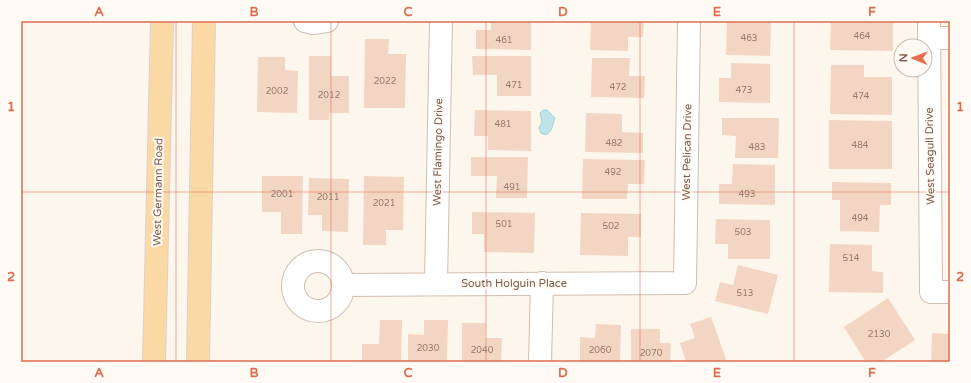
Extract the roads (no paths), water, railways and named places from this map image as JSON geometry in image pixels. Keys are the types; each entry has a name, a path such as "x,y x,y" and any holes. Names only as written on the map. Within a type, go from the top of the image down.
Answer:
{"main road":[{"name":"West Germann Road","path":"154,362 162,21"},
{"path":"198,362 204,21"}],"street":[{"path":"305,21 313,24 327,21"},
{"name":"West Flamingo Drive","path":"436,283 441,21"},
{"name":"West Pelican Drive","path":"685,283 689,21"},
{"name":"West Seagull Drive","path":"936,32 941,292"},
{"name":"South Holguin Place","path":"343,285 436,283 685,283"},
{"path":"540,362 542,283"}],"water":[{"path":"543,110 547,110 555,118 551,130 545,135 541,133 539,128 542,122 540,113"}]}
